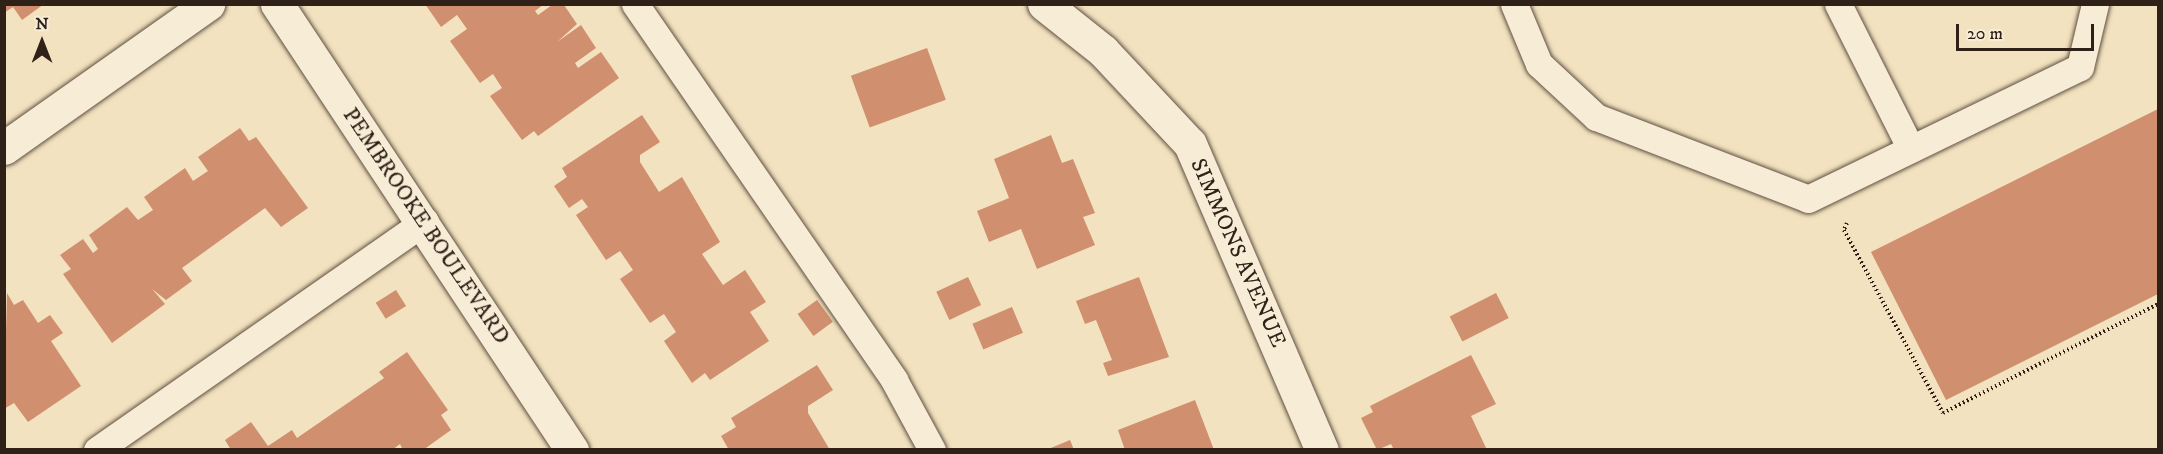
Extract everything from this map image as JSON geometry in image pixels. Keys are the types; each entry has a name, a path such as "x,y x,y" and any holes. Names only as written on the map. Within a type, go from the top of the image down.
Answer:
{"street":[{"path":"4,148 208,4"},
{"name":"PEMBROOKE BOULEVARD","path":"277,4 425,221 572,450"},
{"name":"SIMMONS AVENUE","path":"1044,4 1103,51 1190,144 1322,450"}],"lane":[{"path":"636,4 888,371 932,450"},
{"path":"1514,4 1539,64 1596,117 1808,199 2080,67 2095,4"},
{"path":"1838,4 1911,149"},
{"path":"97,450 425,221"}],"path":[{"path":"1849,219 1844,230 1943,413 2158,304"}],"building":[{"path":"4,4 44,4 22,20 13,7 4,13"},
{"path":"425,4 544,4 535,11 538,15 552,5 564,5 577,24 557,42 581,25 596,48 575,63 578,68 601,52 619,78 538,136 534,131 522,140 490,96 502,88 493,74 480,83 450,41 467,29 457,15 441,27"},
{"path":"927,48 946,100 870,127 851,76"},
{"path":"2158,109 2158,294 1946,400 1871,252"},
{"path":"642,115 660,142 640,155 640,162 659,192 682,177 720,242 702,254 723,285 745,270 766,302 750,312 769,341 710,380 705,373 692,383 664,341 676,332 664,314 650,323 620,279 633,270 620,251 606,260 576,215 588,207 582,199 569,208 554,186 567,177 562,168"},
{"path":"240,128 249,141 256,137 308,208 281,227 265,208 182,268 192,281 166,300 152,289 165,304 112,343 63,274 71,269 60,255 83,239 93,253 98,249 89,235 127,207 138,220 153,210 144,197 185,168 193,181 208,171 198,157"},
{"path":"1051,135 1062,163 1073,159 1095,213 1083,217 1095,245 1037,269 1021,229 989,242 977,211 1009,198 994,159"},
{"path":"968,277 981,305 949,320 936,292"},
{"path":"1139,277 1169,357 1108,376 1103,363 1112,360 1096,320 1085,324 1076,301"},
{"path":"396,290 406,306 386,319 376,303"},
{"path":"7,293 14,305 23,300 38,323 50,315 63,333 51,341 81,386 28,422 14,403 4,409"},
{"path":"1496,293 1509,318 1462,342 1450,317"},
{"path":"817,300 833,322 813,336 798,314"},
{"path":"1012,307 1023,333 983,350 972,324"},
{"path":"407,352 448,410 441,415 451,430 423,450 403,450 400,444 392,450 231,450 225,440 251,422 268,446 292,430 297,438 384,378 379,372"},
{"path":"1471,355 1496,404 1471,416 1487,450 1394,450 1391,444 1377,450 1361,418 1373,412 1370,406"},
{"path":"817,365 833,390 808,406 808,413 830,450 729,450 721,436 736,427 731,418"},
{"path":"1195,400 1214,450 1125,450 1118,430"},
{"path":"1070,440 1074,450 1046,450"}]}
